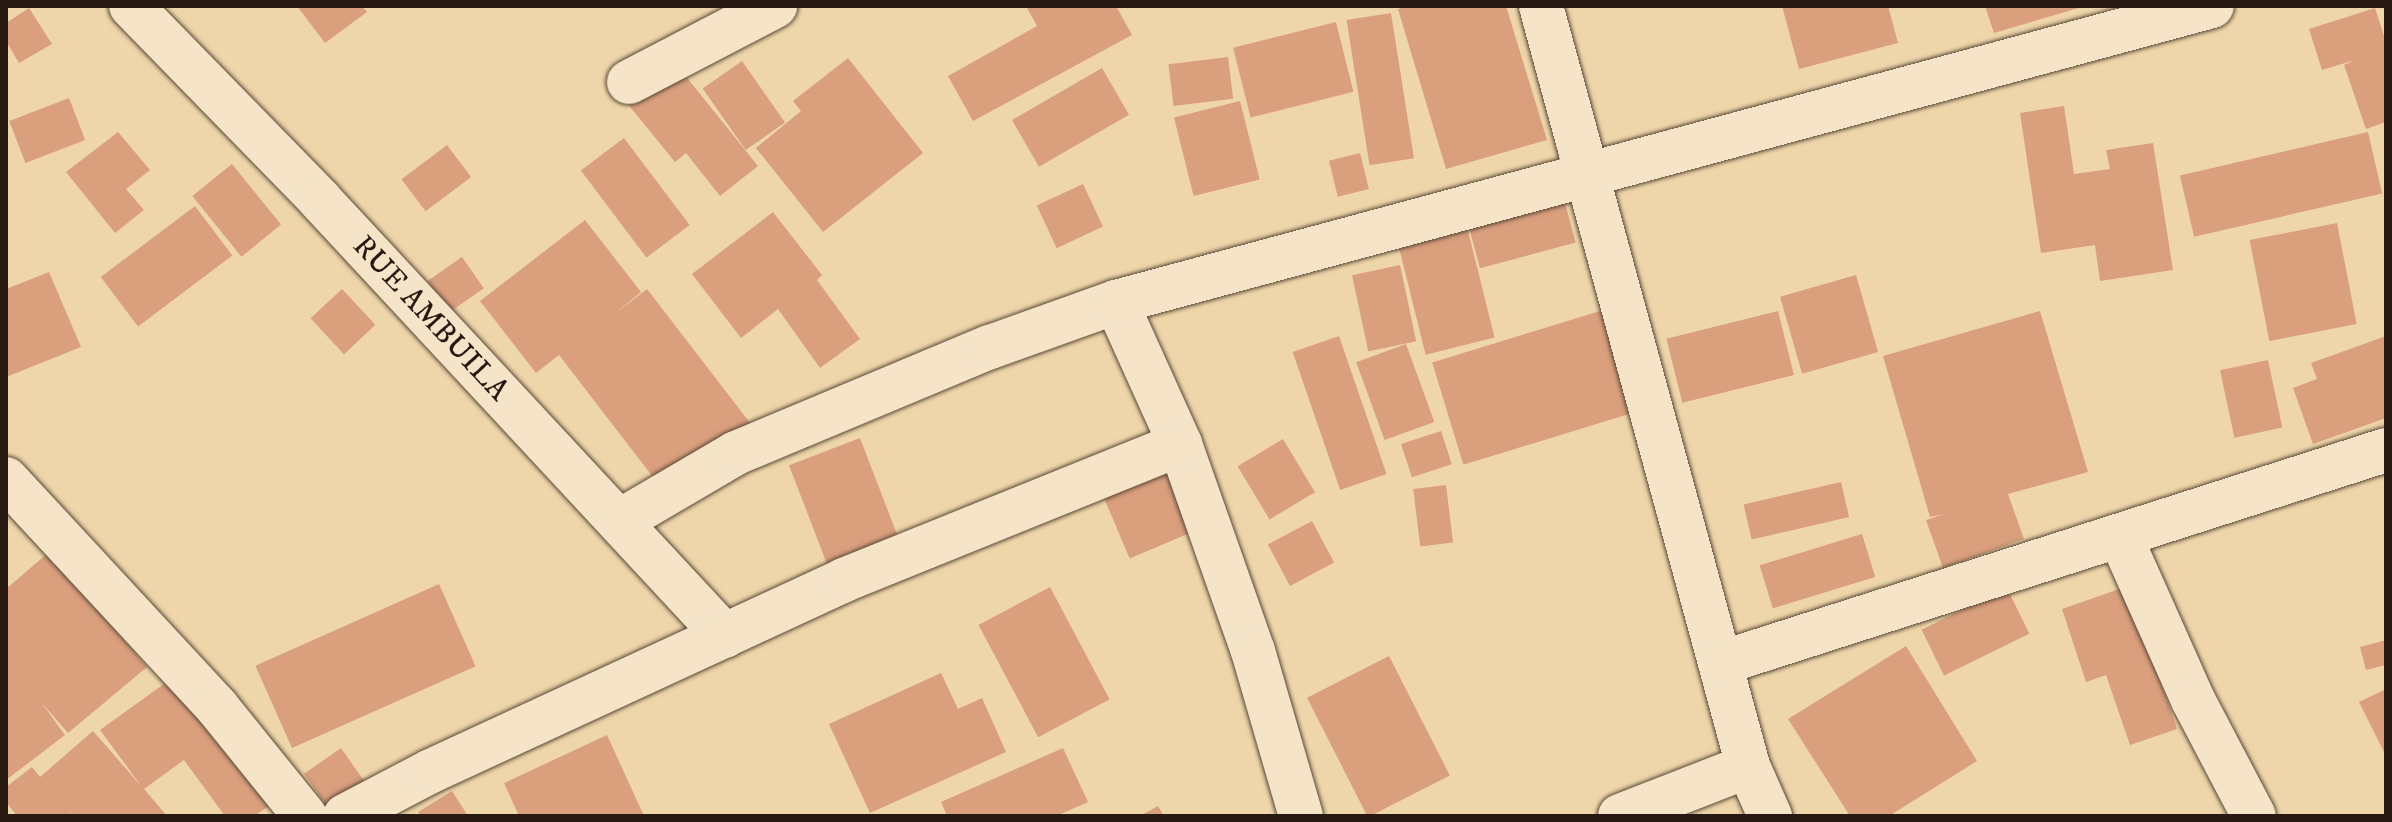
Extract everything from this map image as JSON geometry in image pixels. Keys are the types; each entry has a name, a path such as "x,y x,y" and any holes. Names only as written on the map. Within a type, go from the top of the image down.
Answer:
{"street":[{"name":"RUE AMBUILA","path":"131,6 620,521 725,636"},
{"path":"629,82 775,6"},
{"path":"1541,6 1748,766 1770,816"},
{"path":"620,521 736,453 990,347 1116,302 1587,172 2212,6"},
{"path":"1116,302 1180,444 1253,651 1301,816"},
{"path":"345,816 431,771 844,580 1180,444"},
{"path":"1721,663 2386,450"},
{"path":"6,479 217,707 305,816"},
{"path":"2120,536 2193,700 2254,816"},
{"path":"1620,816 1748,766"}],"building":[{"path":"297,6 362,6 367,12 325,43"},
{"path":"1026,6 1116,6 1132,35 973,121 948,76 1037,26"},
{"path":"1409,6 1506,6 1547,140 1446,169 1398,9"},
{"path":"1782,6 1888,6 1898,43 1799,69"},
{"path":"1985,6 2082,6 2082,7 1994,33"},
{"path":"29,8 52,44 19,63 6,41 6,23"},
{"path":"2375,8 2386,42 2386,122 2366,129 2344,65 2355,60 2322,70 2309,29"},
{"path":"1391,13 1414,158 1370,165 1347,20"},
{"path":"1336,22 1353,92 1251,118 1233,48"},
{"path":"1228,57 1233,99 1174,106 1168,64"},
{"path":"848,58 923,153 823,232 756,148 801,111 793,101"},
{"path":"742,61 785,122 746,150 703,89"},
{"path":"676,64 758,166 720,196 686,153 675,162 627,103"},
{"path":"1102,68 1129,115 1039,167 1012,120"},
{"path":"69,98 85,140 25,163 9,121"},
{"path":"1240,101 1260,180 1194,196 1174,117"},
{"path":"2064,106 2074,174 2110,169 2106,150 2153,143 2173,270 2100,281 2095,245 2041,253 2020,113"},
{"path":"118,132 150,170 126,189 144,210 115,233 66,172"},
{"path":"2368,132 2382,193 2194,237 2180,175"},
{"path":"624,138 690,225 646,258 581,170"},
{"path":"447,145 471,177 426,211 401,179"},
{"path":"1360,153 1369,189 1338,197 1329,161"},
{"path":"232,164 281,225 241,257 192,196"},
{"path":"1083,184 1103,227 1057,248 1037,206"},
{"path":"1565,203 1576,243 1480,268 1469,229"},
{"path":"195,206 232,256 138,327 101,277"},
{"path":"773,212 822,275 817,280 860,339 820,368 778,309 741,338 692,274"},
{"path":"585,220 641,292 613,315 647,289 754,428 666,494 559,355 536,373 480,301"},
{"path":"2337,223 2357,324 2269,341 2250,240"},
{"path":"1467,227 1495,338 1426,355 1398,244"},
{"path":"462,257 484,288 449,312 428,281"},
{"path":"1400,265 1416,341 1368,351 1352,275"},
{"path":"49,272 81,347 6,377 6,289"},
{"path":"1856,275 1878,352 1802,374 1780,297"},
{"path":"342,289 375,325 344,354 311,318"},
{"path":"1610,308 1641,410 1463,465 1432,362"},
{"path":"1778,311 1794,375 1682,403 1666,339"},
{"path":"2040,311 2088,472 2008,494 2024,539 1943,568 1926,520 1944,514 1930,517 1883,356"},
{"path":"1339,336 1387,474 1340,490 1293,352"},
{"path":"2386,336 2386,418 2313,444 2293,388 2317,379 2311,363"},
{"path":"1406,344 1434,422 1385,440 1356,362"},
{"path":"2268,360 2282,427 2234,438 2220,370"},
{"path":"1441,431 1452,464 1412,477 1401,444"},
{"path":"860,438 899,541 828,568 789,465"},
{"path":"1283,439 1315,492 1270,519 1238,466"},
{"path":"1163,463 1192,532 1130,559 1100,490"},
{"path":"1841,482 1849,517 1752,540 1744,504"},
{"path":"1446,485 1453,543 1420,547 1413,489"},
{"path":"1312,521 1334,562 1290,586 1268,544"},
{"path":"1862,534 1875,577 1773,608 1760,565"},
{"path":"49,552 147,667 68,733 41,702 65,735 6,780 6,589"},
{"path":"439,584 476,666 292,748 255,666"},
{"path":"2128,586 2177,729 2130,745 2106,675 2086,682 2062,609"},
{"path":"1050,587 1110,699 1038,737 978,625"},
{"path":"2007,588 2029,634 1944,675 1922,630"},
{"path":"2386,640 2386,665 2366,670 2360,647"},
{"path":"1906,646 1977,761 1889,816 1850,816 1788,719"},
{"path":"1389,656 1450,775 1367,816 1307,698"},
{"path":"941,673 958,709 982,698 1006,752 870,813 829,724"},
{"path":"175,676 269,806 254,816 225,816 184,760 144,789 167,816 73,816 67,809 72,816 17,816 6,802 6,787 32,767 40,777 93,731 142,787 100,730"},
{"path":"2386,689 2386,756 2359,702"},
{"path":"607,735 644,816 519,816 504,783"},
{"path":"341,748 369,788 332,814 304,774"},
{"path":"1063,748 1088,802 1056,816 947,816 941,802"},
{"path":"452,791 468,816 421,816 418,812"},
{"path":"1158,806 1164,816 1140,816"}]}
